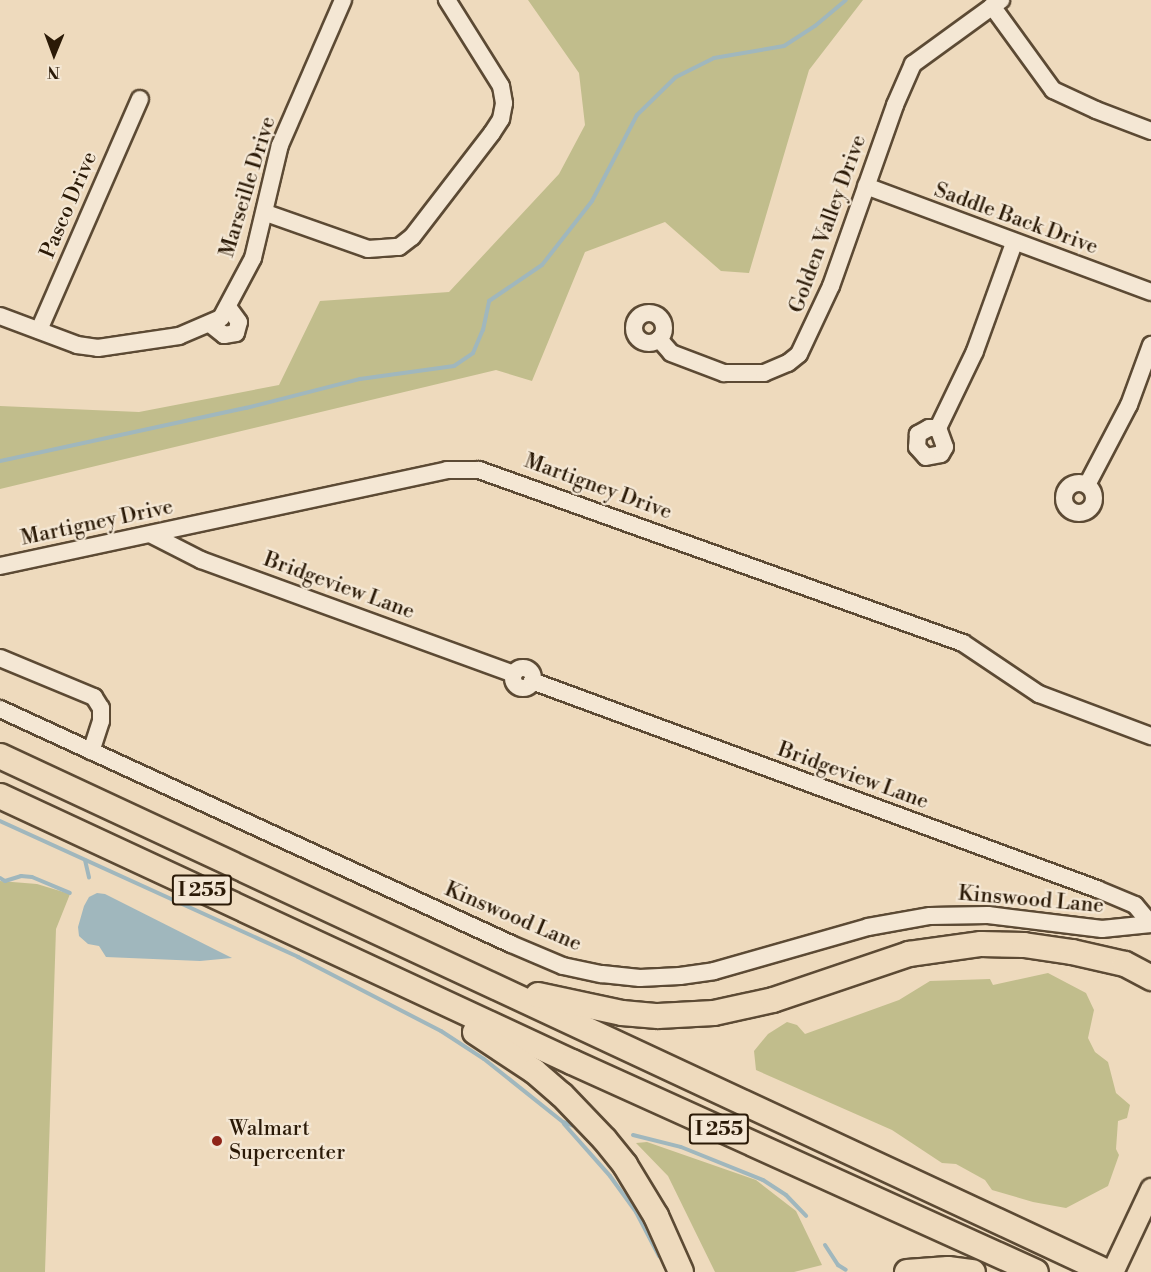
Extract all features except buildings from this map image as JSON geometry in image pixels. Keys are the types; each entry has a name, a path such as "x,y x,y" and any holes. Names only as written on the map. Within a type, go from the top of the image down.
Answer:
{"highway":[{"name":"I 255","path":"0,756 1107,1272"},
{"name":"I 255","path":"0,796 403,984 1036,1272"},
{"path":"482,981 599,1010 677,1015 714,1013 751,1006 909,954 957,946 1024,945 1072,952 1125,964 1151,966"},
{"path":"1125,964 1151,978"},
{"path":"403,984 534,1071 584,1117 625,1165 646,1200 681,1272"},
{"path":"907,1272 948,1269 973,1272"}],"main road":[{"path":"1112,1272 1151,1189"}],"street":[{"name":"Marseille Drive","path":"39,330 77,345 98,348 179,336 220,317 253,258 266,213 280,145 343,0"},
{"path":"266,213 368,249 399,248 412,237 492,133 501,119 504,103 501,86 447,0"},
{"path":"997,3 1053,90 1151,131"},
{"name":"Golden Valley Drive","path":"659,339 671,353 724,373 764,373 788,363 799,354 822,309 913,64 997,3"},
{"name":"Pasco Drive","path":"39,330 140,99"},
{"name":"Saddle Back Drive","path":"866,186 1014,243 1151,292"},
{"path":"938,428 975,351 1014,243"},
{"path":"0,316 39,330"},
{"path":"1088,483 1129,405 1151,345"},
{"name":"Martigney Drive","path":"0,566 447,470 479,470 963,643 1039,694 1151,736"},
{"name":"Bridgeview Lane","path":"152,535 201,560 514,674 513,681 520,688 527,688 532,681 1097,889 1135,905 1151,924"},
{"path":"0,658 94,697 101,708 101,721 91,751"},
{"name":"Kinswood Lane","path":"0,709 522,949 563,966 602,974 640,978 714,971 875,925 930,916 988,915 1102,929 1151,924"}],"shaded area":[{"path":"528,0 863,0 809,70 749,273 721,271 665,222 585,252 532,381 496,370 0,489 0,406 139,412 279,385 320,301 449,292 559,174 585,125 579,73"},
{"path":"0,881 37,884 70,894 56,929 45,1272 0,1272"},
{"path":"1048,973 1086,993 1094,1010 1088,1038 1095,1052 1108,1062 1116,1093 1130,1105 1127,1118 1118,1121 1116,1149 1119,1155 1108,1186 1066,1208 1033,1202 992,1190 985,1180 956,1164 942,1163 892,1130 756,1070 754,1051 768,1034 787,1022 797,1025 805,1034 899,1000 930,981 990,979 993,985"},
{"path":"647,1142 756,1180 796,1211 822,1265 794,1272 715,1272 668,1176 636,1143"}],"water":[{"path":"97,893 105,894 232,958 200,961 106,957 99,946 88,944 79,936 78,927 84,906 89,897"}],"waterway":[{"path":"0,461 246,408 360,379 454,366 473,353 483,330 489,301 542,265 592,201 637,115 676,77 714,58 784,46 815,26 846,0"},
{"path":"0,821 298,957 441,1031 484,1059 563,1122 577,1127"},
{"path":"85,860 89,878"},
{"path":"0,878 5,881 21,876 32,877 70,893"},
{"path":"564,1124 610,1176 636,1212 659,1256"},
{"path":"633,1135 681,1147 763,1180 786,1195 806,1216"},
{"path":"825,1245 838,1265 846,1270"}],"place":[{"name":"Walmart Supercenter","path":"217,1141"}]}
